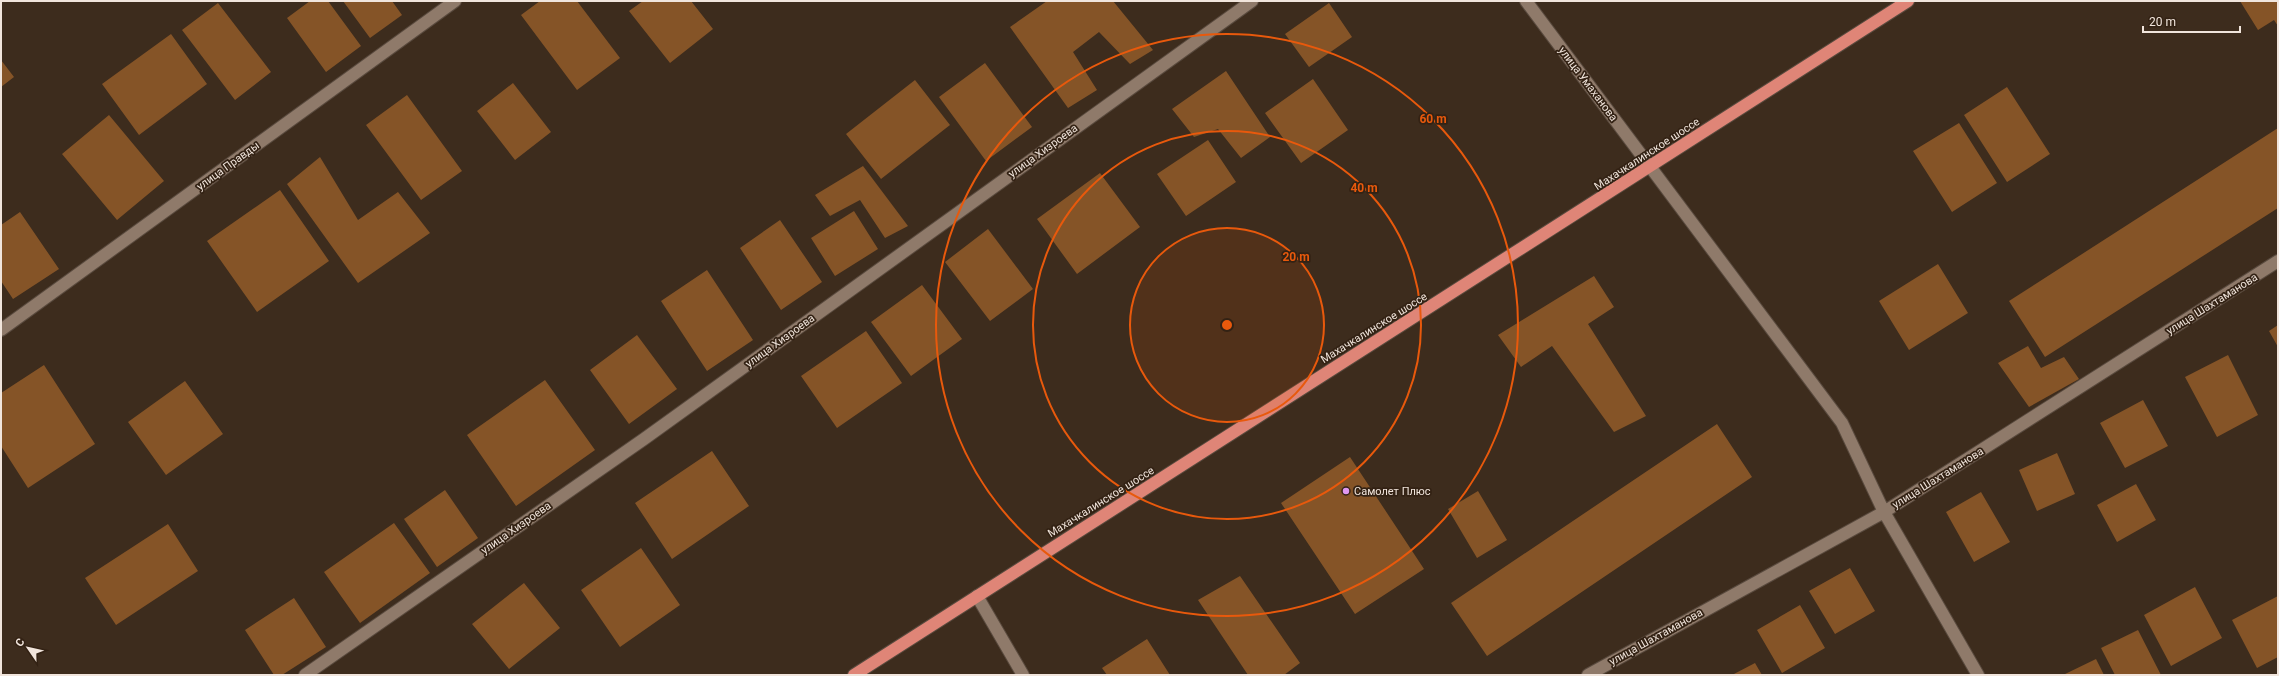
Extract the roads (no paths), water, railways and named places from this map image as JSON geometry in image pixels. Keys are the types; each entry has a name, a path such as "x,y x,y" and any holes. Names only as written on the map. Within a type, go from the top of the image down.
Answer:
{"highway":[{"name":"Махачкалинское шоссе","path":"854,675 1650,168 1908,1"}],"street":[{"name":"улица Правды","path":"1,330 455,1"},
{"name":"улица Хизроева","path":"305,675 644,439 1252,1"},
{"name":"улица Умаханова","path":"1526,1 1842,423 1884,512 1978,675"},
{"name":"улица Шахтаманова","path":"1588,675 1884,512 2278,262"},
{"path":"977,596 1023,675"}],"place":[{"name":"Самолет Плюс","path":"1346,491"}]}
